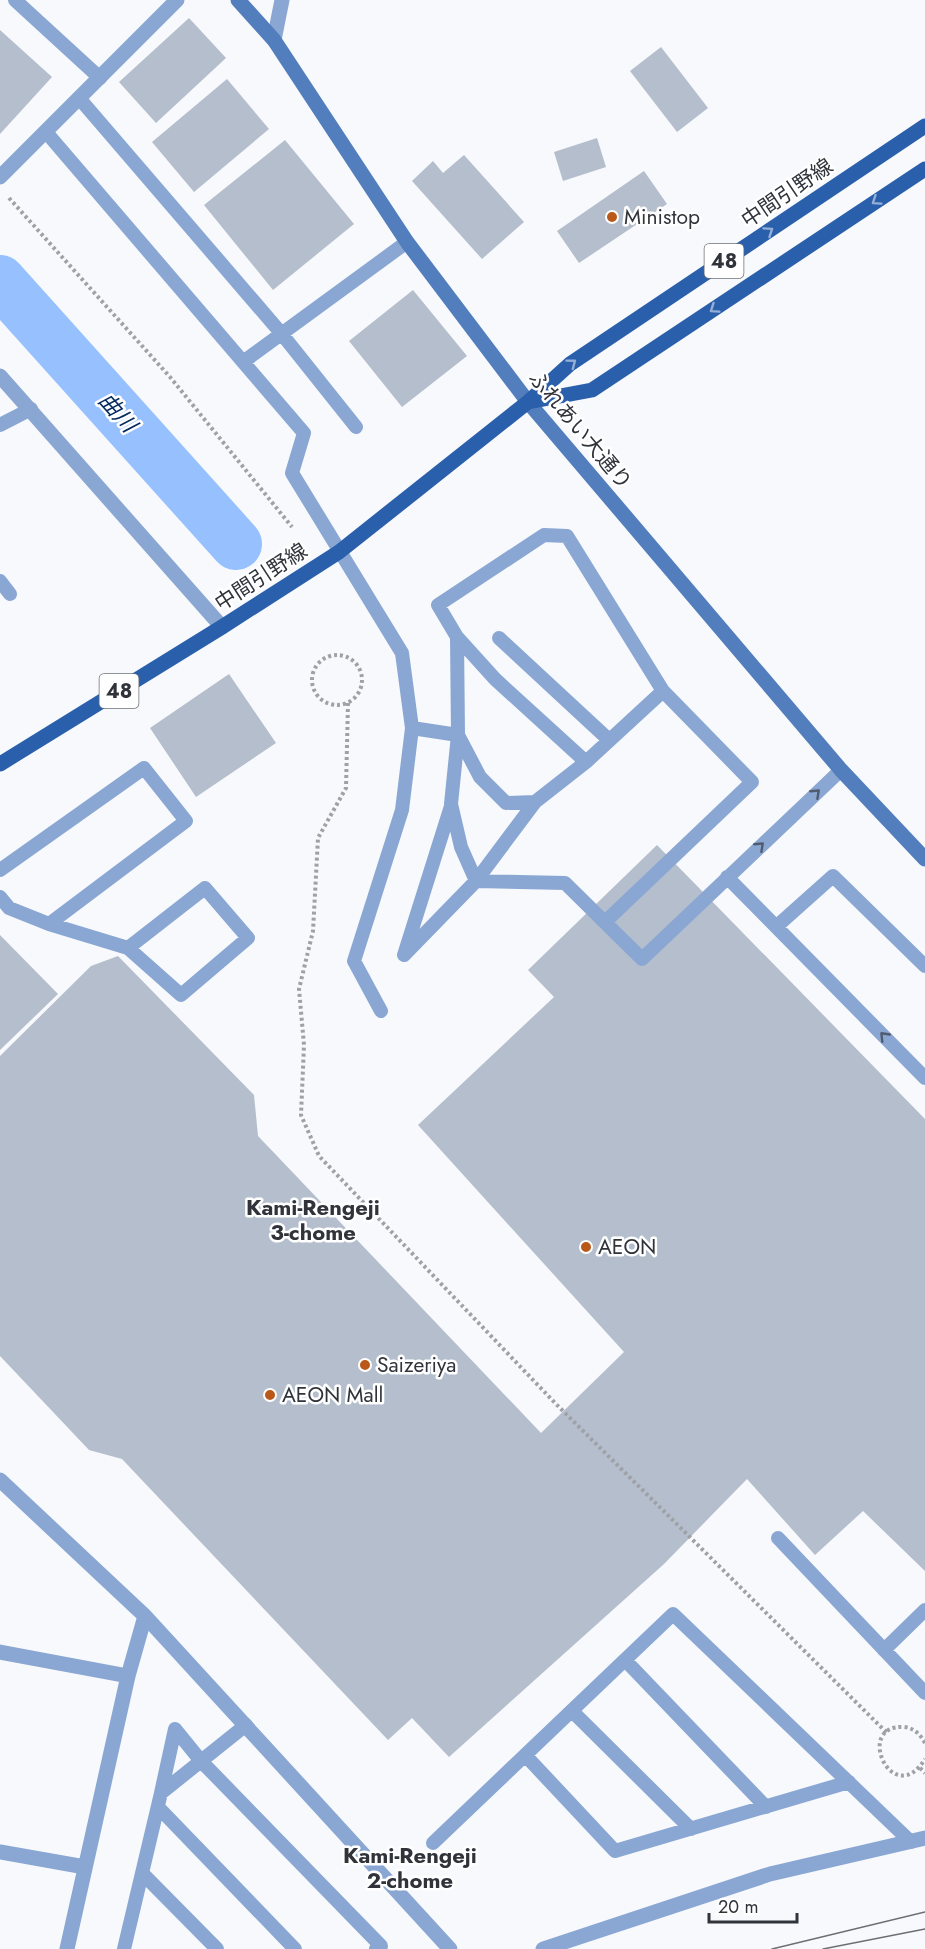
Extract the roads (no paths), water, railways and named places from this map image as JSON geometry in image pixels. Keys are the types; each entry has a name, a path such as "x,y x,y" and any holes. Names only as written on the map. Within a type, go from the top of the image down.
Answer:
{"main road":[{"name":"中間引野線","path":"0,764 339,552 528,402 570,364 925,126"},
{"name":"中間引野線","path":"528,402 592,390 925,169"}],"street":[{"path":"0,177 177,0"},
{"name":"ふれあい大通り","path":"238,0 274,40 407,242 528,402 841,770 925,859"},
{"path":"274,40 282,0"},
{"path":"0,376 222,627"},
{"path":"0,1480 145,1616 450,1949"},
{"path":"67,1949 128,1676 145,1616"},
{"path":"0,1652 128,1676"},
{"path":"543,1949 770,1874 918,1840"},
{"path":"0,1852 85,1867"}],"lane":[{"path":"15,0 100,78"},
{"path":"80,98 281,333 356,427"},
{"path":"46,132 304,433 292,473 402,653 412,728 402,810 354,961 381,1011"},
{"path":"243,362 407,242"},
{"path":"0,425 31,409"},
{"path":"586,762 495,679 457,637 438,605 544,536 567,536 663,691 752,782 605,922"},
{"path":"0,581 10,594"},
{"path":"457,637 458,735 451,804 404,955 476,881 535,802 586,762 608,739 663,691"},
{"path":"499,638 608,739"},
{"path":"412,728 458,735"},
{"path":"458,735 480,777 506,803 535,802"},
{"path":"0,870 144,768 186,821 49,924"},
{"path":"476,881 565,883 642,959 841,770"},
{"path":"451,804 461,847 476,881"},
{"path":"777,926 833,876 925,966"},
{"path":"727,877 925,1078"},
{"path":"0,897 9,908 49,924 128,948 181,995 248,938 205,888 128,948"},
{"path":"778,1538 925,1693"},
{"path":"884,1650 925,1610"},
{"path":"432,1843 674,1614 849,1782 918,1840"},
{"path":"625,1660 766,1807"},
{"path":"572,1711 691,1829"},
{"path":"160,1800 201,1761 246,1725"},
{"path":"138,1949 125,1943 175,1729 201,1761 381,1946 376,1949"},
{"path":"525,1755 615,1851 849,1782"},
{"path":"160,1800 295,1949"},
{"path":"142,1873 218,1949"}],"waterway":[{"name":"曲川","path":"0,281 236,544"}],"tram line":[{"path":"772,1949 925,1912"},
{"path":"823,1949 925,1929"}],"place":[{"name":"Ministop","path":"612,217"},
{"name":"AEON","path":"586,1247"},
{"name":"Saizeriya","path":"365,1365"},
{"name":"AEON Mall","path":"270,1395"}],"district":[{"name":"Kami-Rengeji 3-chome","path":"313,1220"},
{"name":"Kami-Rengeji 2-chome","path":"410,1868"}]}
